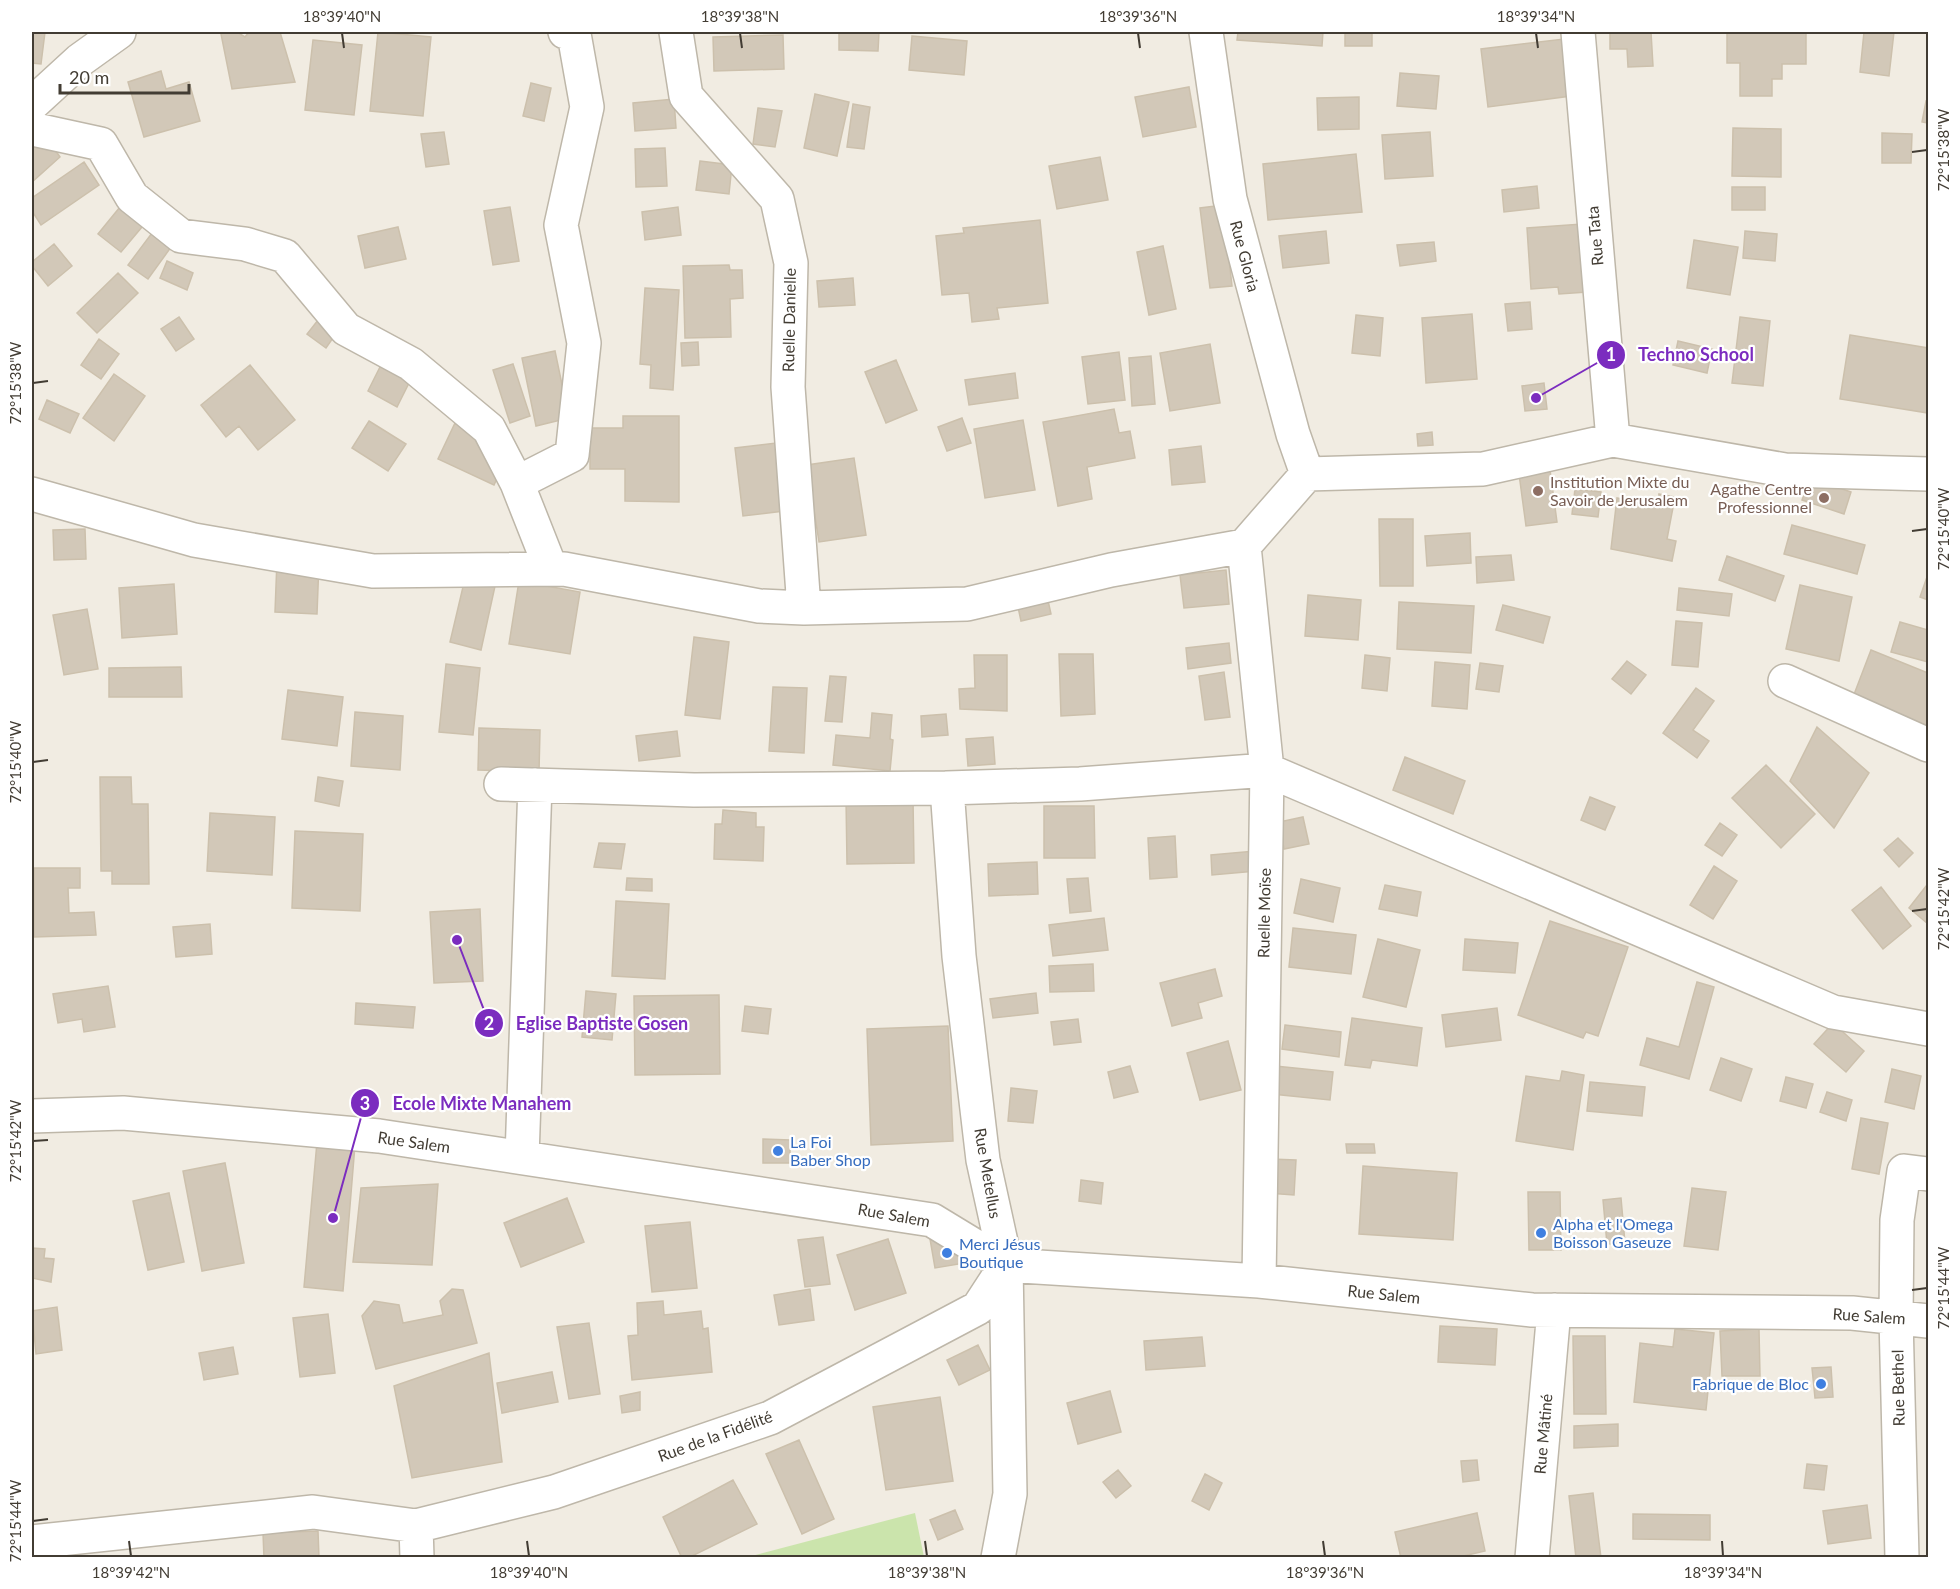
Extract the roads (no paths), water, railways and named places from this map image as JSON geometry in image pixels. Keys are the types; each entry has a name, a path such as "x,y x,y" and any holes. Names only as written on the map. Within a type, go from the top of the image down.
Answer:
{"street":[{"path":"32,104 80,60 119,32"},
{"path":"516,483 572,455 584,343 561,225 587,107 574,34 565,32"},
{"name":"Ruelle Danielle","path":"676,32 686,96 777,199 791,262 788,387 804,608"},
{"name":"Rue Gloria","path":"1206,32 1230,199 1293,435 1307,474"},
{"name":"Rue Tata","path":"1578,32 1612,440"},
{"path":"32,129 101,144 132,197 181,236 245,244 285,256 346,329 411,364 489,429 516,483 551,569"},
{"path":"32,494 194,540 373,571 564,569 759,606 804,608 967,604 1111,570 1244,546 1307,474 1483,469 1612,440 1785,470 1929,474"},
{"name":"Ruelle Moïse","path":"1244,546 1267,770 1258,1281"},
{"path":"1785,681 1929,745"},
{"path":"501,784 694,790 946,788 1080,784 1267,770 1833,1011 1929,1029"},
{"path":"522,1158 535,785"},
{"name":"Rue Metellus","path":"946,788 958,956 981,1148 1006,1265 1010,1494 998,1557"},
{"name":"Rue Salem","path":"32,1116 123,1113 379,1136 932,1220 1006,1265 1258,1281 1532,1310 1851,1313 1929,1321"},
{"name":"Rue Bethel","path":"1902,1557 1896,1318 1897,1220 1904,1172 1929,1174"},
{"name":"Rue de la Fidélité","path":"417,1542 770,1418 978,1308 1006,1265"},
{"name":"Rue Mâtiné","path":"1532,1557 1554,1310"},
{"path":"32,1542 313,1512 417,1542"}],"place":[{"name":"Techno School","path":"1536,398"},
{"name":"Institution Mixte du Savoir de Jerusalem","path":"1538,491"},
{"name":"Agathe Centre Professionnel","path":"1824,498"},
{"name":"Eglise Baptiste Gosen","path":"457,940"},
{"name":"La Foi Baber Shop","path":"778,1151"},
{"name":"Ecole Mixte Manahem","path":"333,1218"},
{"name":"Alpha et l'Omega Boisson Gaseuze","path":"1541,1233"},
{"name":"Merci Jésus Boutique","path":"947,1253"},
{"name":"Fabrique de Bloc","path":"1821,1384"}]}
